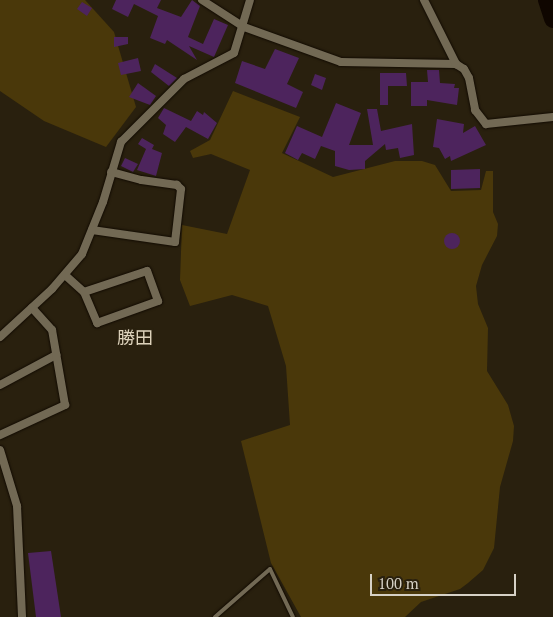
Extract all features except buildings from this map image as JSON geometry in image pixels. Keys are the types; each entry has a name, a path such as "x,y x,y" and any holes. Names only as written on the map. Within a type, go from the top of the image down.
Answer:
{"street":[{"path":"202,0 244,26 341,62 456,64 464,69 469,78 476,110 486,124 553,117"},
{"path":"0,337 65,275 82,254 92,230 121,142 184,79 234,53 244,26 250,0"},
{"path":"424,0 456,64"},
{"path":"92,230 175,242 181,189 177,185 112,172"},
{"path":"65,275 84,292 97,323 158,301 147,271 84,292"},
{"path":"0,435 64,405 52,330 32,308"},
{"path":"0,385 56,355"},
{"path":"0,450 17,506 22,617"}],"lane":[{"path":"215,617 270,569 293,617"}],"shaded area":[{"path":"0,0 85,0 114,32 136,107 106,147 44,121 0,91"},
{"path":"233,91 300,117 282,153 333,177 395,161 422,161 435,165 451,191 481,190 486,171 493,171 493,212 498,224 497,236 482,265 476,286 478,304 488,328 487,371 508,405 514,426 513,441 500,487 494,548 483,570 468,583 460,589 421,602 405,617 301,617 271,563 241,441 290,425 286,366 268,306 232,295 190,306 180,280 182,225 227,234 250,170 211,154 193,158 190,151 210,140"}],"waterway":[{"path":"547,0 553,19"}],"district":[{"name":"勝田","path":"135,337"}]}
